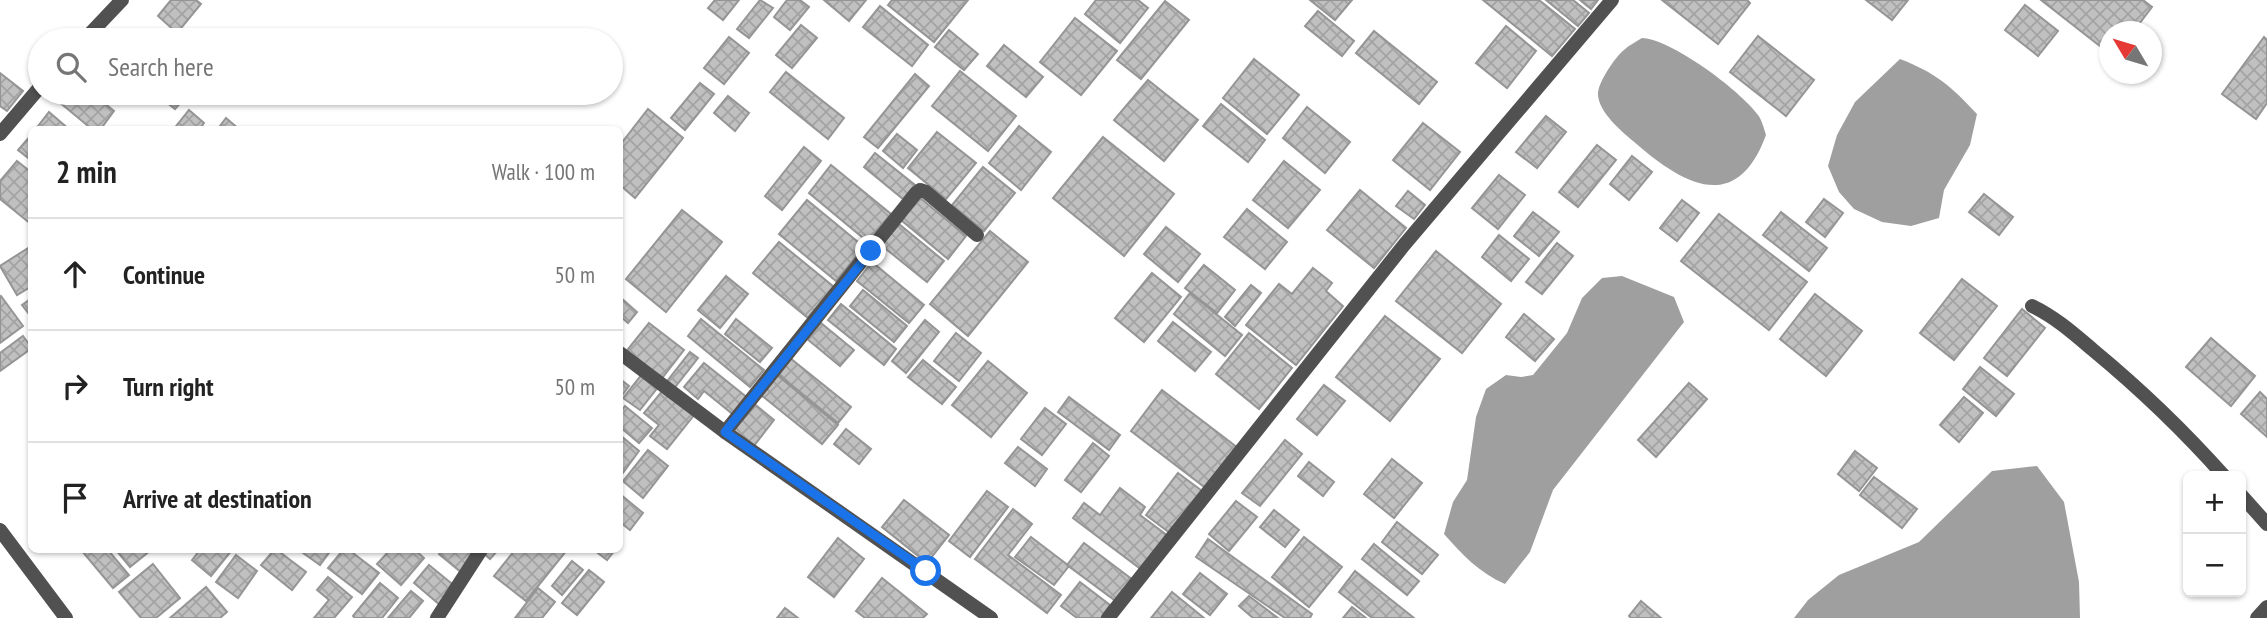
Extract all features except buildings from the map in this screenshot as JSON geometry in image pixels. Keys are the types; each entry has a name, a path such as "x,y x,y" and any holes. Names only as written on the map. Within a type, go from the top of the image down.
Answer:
{"street":[{"path":"95,28 122,0"},
{"path":"1108,618 1404,245 1612,0"},
{"path":"0,134 28,101"},
{"path":"725,432 916,193 920,190 926,192 977,235"},
{"path":"2032,306 2056,319 2113,366 2219,471"},
{"path":"623,355 725,432 991,618"},
{"path":"2246,501 2267,524"},
{"path":"0,530 66,618"},
{"path":"438,618 479,553"},
{"path":"2257,618 2267,607"}],"shaded area":[{"path":"1642,38 1687,56 1721,80 1758,115 1766,135 1754,161 1739,176 1723,184 1706,184 1688,179 1651,156 1606,114 1598,95 1603,78 1620,53"},
{"path":"1900,59 1942,81 1977,114 1970,145 1944,190 1939,218 1911,226 1882,222 1854,209 1839,192 1828,166 1837,135 1855,102"},
{"path":"1622,276 1674,297 1684,322 1553,490 1530,552 1505,584 1479,569 1444,534 1453,502 1467,480 1476,417 1486,389 1506,375 1533,375 1567,333 1582,298 1602,278"},
{"path":"2037,466 2064,502 2079,582 2080,618 1794,618 1808,600 1839,575 1919,542 1992,471"}],"route":[{"path":"871,251 725,432 926,571"}]}
